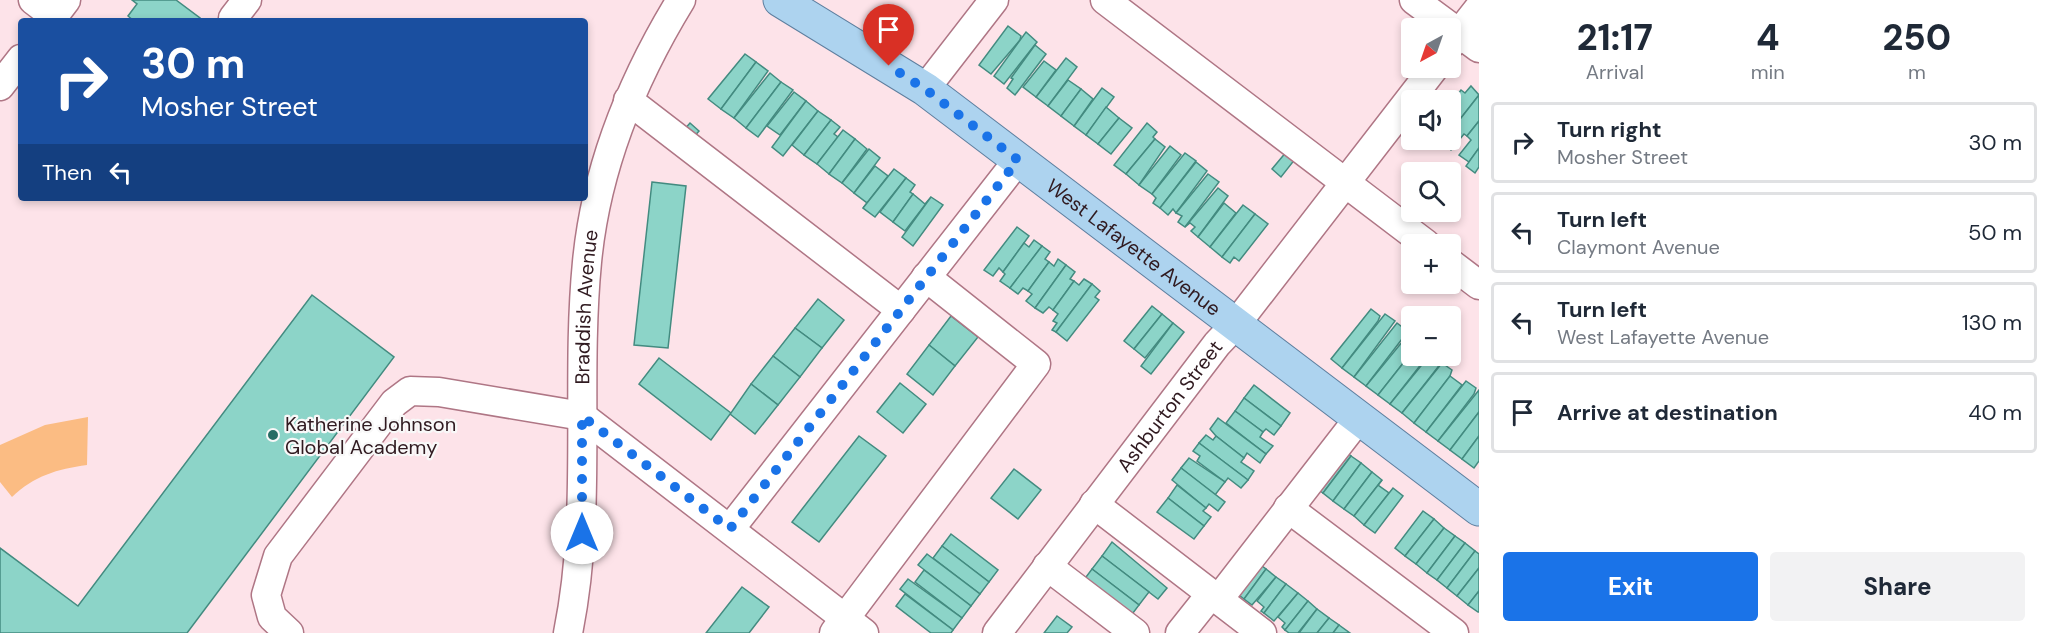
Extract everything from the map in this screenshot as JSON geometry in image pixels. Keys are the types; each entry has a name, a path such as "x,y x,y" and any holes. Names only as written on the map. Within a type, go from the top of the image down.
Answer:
{"main road":[{"name":"West Lafayette Avenue","path":"780,0 925,89 1479,509"}],"street":[{"name":"Braddish Avenue","path":"568,633 577,590 582,533 582,416 587,262 596,210 612,146 628,100 656,42 681,0"},
{"path":"925,89 994,0"},
{"path":"1105,0 1413,234"},
{"path":"1414,0 1463,42 1479,8"},
{"path":"0,86 18,63"},
{"name":"Ashburton Street","path":"997,633 1216,344 1236,324 1426,78"},
{"path":"628,100 901,310"},
{"path":"730,529 1018,160"},
{"path":"1461,271 1479,285"},
{"path":"290,633 272,616 266,595 278,556 394,403 410,391 439,392 582,416 730,529 848,628 1036,364 926,277"},
{"path":"1180,633 1214,597 1359,418"},
{"path":"1094,504 1262,633"},
{"path":"1288,508 1455,633"},
{"path":"1047,566 1135,633"}],"shaded area":[{"path":"88,417 87,465 46,475 12,497 0,482 0,445 45,425"}],"building":[{"path":"132,0 176,0 200,18 130,18 128,16 137,4"},
{"path":"1008,26 1021,36 1020,40 991,74 979,65"},
{"path":"1026,32 1037,42 1004,84 994,76"},
{"path":"1035,45 1046,54 1015,95 1007,88 1013,79 1011,78"},
{"path":"745,54 756,62 721,109 708,99"},
{"path":"1066,58 1077,67 1048,106 1036,97"},
{"path":"1044,61 1056,70 1036,97 1023,87"},
{"path":"756,62 768,71 734,118 721,109"},
{"path":"770,73 781,82 746,128 734,118"},
{"path":"1068,80 1081,89 1061,116 1048,106"},
{"path":"781,82 793,90 758,137 746,128"},
{"path":"1471,86 1479,95 1461,118 1461,90 1465,93"},
{"path":"1102,88 1114,97 1086,135 1074,126"},
{"path":"1081,89 1093,99 1074,126 1061,116"},
{"path":"794,92 806,101 780,135 767,126"},
{"path":"1479,95 1479,121 1467,136 1464,134 1461,138 1461,118"},
{"path":"806,101 818,111 783,156 772,147"},
{"path":"1106,107 1119,118 1098,144 1086,135"},
{"path":"818,111 831,120 804,155 792,145"},
{"path":"1119,118 1132,128 1111,154 1098,144"},
{"path":"831,120 840,127 834,134 838,137 817,164 804,155"},
{"path":"1479,121 1479,148 1469,162 1459,155 1471,140 1467,136"},
{"path":"690,123 699,131 692,139 683,131"},
{"path":"1147,123 1157,132 1153,137 1155,139 1126,174 1114,165"},
{"path":"843,130 855,139 829,174 817,164"},
{"path":"855,139 867,149 842,183 829,174"},
{"path":"1155,139 1165,147 1139,185 1126,174"},
{"path":"1170,146 1181,155 1152,194 1139,185"},
{"path":"1479,148 1479,167 1475,173 1466,166"},
{"path":"869,149 880,158 854,193 842,183"},
{"path":"1287,151 1296,158 1281,177 1272,169"},
{"path":"1185,153 1196,161 1160,208 1153,203 1156,198 1152,194"},
{"path":"1196,162 1207,171 1176,213 1173,209 1168,215 1160,208"},
{"path":"875,166 888,176 867,203 854,193"},
{"path":"894,169 906,178 875,217 863,208"},
{"path":"1208,174 1219,182 1185,227 1178,222 1182,216 1176,213"},
{"path":"906,178 915,185 910,192 913,194 893,222 880,212"},
{"path":"652,182 686,186 668,348 634,345"},
{"path":"1218,188 1228,196 1198,237 1191,231 1195,227 1190,223 1185,227"},
{"path":"913,194 925,204 931,197 905,231 893,222"},
{"path":"931,197 943,205 913,246 902,237"},
{"path":"1224,203 1236,213 1210,247 1198,237"},
{"path":"1243,205 1255,214 1222,257 1210,247"},
{"path":"1255,214 1268,224 1239,261 1234,257 1230,263 1222,257"},
{"path":"1017,227 1029,236 1003,272 999,268 993,276 984,270"},
{"path":"1034,240 1042,246 1010,288 1000,281 1005,274 1003,272 1024,243 1029,247"},
{"path":"1042,246 1050,252 1045,259 1049,262 1028,291 1023,288 1018,294 1010,288"},
{"path":"1058,259 1066,265 1035,308 1026,301 1032,294 1028,291 1049,262 1054,266"},
{"path":"1066,265 1075,272 1070,279 1074,281 1053,310 1049,307 1043,313 1035,308"},
{"path":"1084,279 1092,284 1056,332 1052,330 1057,323 1053,321 1058,314 1053,310 1074,281 1079,285"},
{"path":"1092,284 1100,291 1095,297 1099,300 1067,341 1056,332"},
{"name":"Katherine Johnson Global Academy","path":"312,295 394,357 187,633 0,633 0,548 78,606"},
{"path":"818,299 844,320 822,348 795,328"},
{"path":"1152,306 1162,314 1134,349 1124,341"},
{"path":"1371,309 1380,316 1378,321 1342,368 1331,359"},
{"path":"1162,314 1173,323 1145,358 1134,349"},
{"path":"1385,314 1395,321 1354,377 1342,368"},
{"path":"951,316 978,337 955,366 929,345"},
{"path":"1173,323 1184,332 1151,374 1141,366"},
{"path":"1397,323 1401,326 1401,340 1366,386 1354,377"},
{"path":"795,328 822,348 800,377 773,356"},
{"path":"1401,343 1401,366 1378,395 1366,386"},
{"path":"929,345 955,366 933,395 907,374"},
{"path":"773,356 800,377 778,405 751,384"},
{"path":"659,358 731,413 751,384 778,405 755,434 730,414 711,440 639,384"},
{"path":"1401,366 1420,366 1390,404 1378,395"},
{"path":"1421,366 1438,366 1402,413 1390,404"},
{"path":"1440,366 1446,366 1452,370 1450,376 1414,423 1402,413"},
{"path":"1450,376 1462,385 1426,432 1414,423"},
{"path":"1466,381 1476,388 1474,394 1438,441 1426,432"},
{"path":"900,383 926,404 903,433 877,412"},
{"path":"1254,385 1290,413 1281,426 1244,398"},
{"path":"1479,390 1479,412 1450,450 1438,441"},
{"path":"1244,398 1281,426 1274,435 1266,429 1263,432 1235,411"},
{"path":"1235,411 1263,432 1260,437 1273,446 1266,454 1226,423"},
{"path":"1479,412 1479,436 1462,459 1450,450"},
{"path":"1218,418 1266,454 1260,463 1247,453 1244,458 1216,436 1210,429"},
{"path":"1206,435 1213,440 1216,436 1244,458 1241,462 1254,471 1248,480 1199,443"},
{"path":"859,436 886,456 819,542 792,522"},
{"path":"1479,436 1479,461 1474,468 1462,459"},
{"path":"1199,443 1248,480 1241,488 1228,478 1225,482 1197,461 1200,456 1193,451"},
{"path":"1341,448 1351,456 1323,493 1312,485"},
{"path":"1351,456 1361,463 1333,501 1323,493"},
{"path":"1189,458 1225,482 1215,495 1181,468"},
{"path":"1361,463 1372,472 1344,509 1333,501"},
{"path":"1181,468 1225,502 1218,511 1209,504 1206,508 1172,480"},
{"path":"1014,469 1041,490 1018,519 991,498"},
{"path":"1372,472 1382,480 1354,516 1344,509"},
{"path":"1177,485 1206,508 1203,511 1211,517 1204,526 1168,498"},
{"path":"1378,485 1389,493 1364,525 1354,516"},
{"path":"1393,488 1403,496 1375,533 1364,525"},
{"path":"1168,498 1204,526 1194,539 1157,512"},
{"path":"1423,511 1434,519 1405,556 1395,548"},
{"path":"1434,519 1444,528 1416,564 1405,556"},
{"path":"1444,528 1455,536 1427,573 1416,564"},
{"path":"951,534 998,570 989,582 942,546"},
{"path":"1455,536 1465,543 1437,580 1427,573"},
{"path":"1112,542 1167,588 1158,599 1102,556"},
{"path":"1465,543 1475,551 1447,588 1437,580"},
{"path":"942,546 989,582 980,594 933,558"},
{"path":"1475,551 1479,554 1479,568 1457,596 1447,588"},
{"path":"927,554 980,594 971,606 918,565"},
{"path":"1102,556 1149,592 1139,605 1092,569"},
{"path":"1255,561 1266,569 1244,599 1239,595"},
{"path":"1479,568 1479,591 1468,605 1457,596"},
{"path":"1092,569 1139,605 1130,617 1083,581"},
{"path":"1266,569 1276,577 1252,605 1244,599"},
{"path":"924,570 971,606 962,618 915,582"},
{"path":"1276,577 1286,584 1264,613 1261,611 1264,607 1257,601"},
{"path":"908,579 962,618 953,630 900,589"},
{"path":"1286,584 1298,593 1274,621 1264,613"},
{"path":"742,587 769,607 749,633 706,633"},
{"path":"1479,591 1479,612 1478,612 1468,605"},
{"path":"1298,593 1308,601 1285,630 1282,627 1285,623 1278,617"},
{"path":"905,594 953,630 951,633 931,633 896,606"},
{"path":"1308,601 1317,609 1298,633 1289,633 1285,630"},
{"path":"1317,609 1329,618 1317,633 1299,633"},
{"path":"1057,616 1072,627 1067,633 1044,633"},
{"path":"1329,618 1339,625 1333,633 1317,633"},
{"path":"1339,625 1350,633 1333,633"}],"place":[{"name":"Katherine Johnson Global Academy","path":"273,435"}],"route":[{"path":"582,533 582,416 730,529 1018,160 925,89 889,66"}]}
